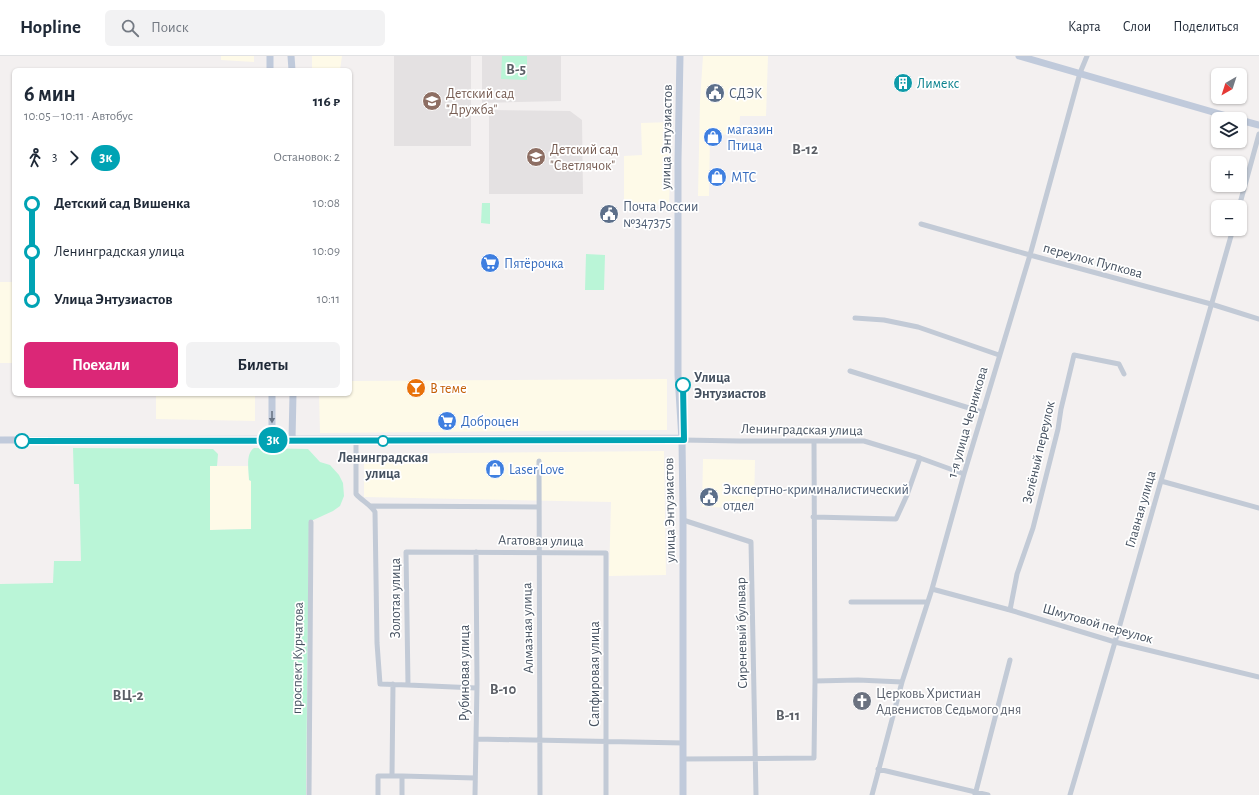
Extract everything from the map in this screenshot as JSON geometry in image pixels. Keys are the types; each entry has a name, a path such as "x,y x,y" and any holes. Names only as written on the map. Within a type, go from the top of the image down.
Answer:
{"street":[{"path":"270,56 270,68"},
{"path":"291,56 292,68"},
{"name":"улица Энтузиастов","path":"680,56 678,167 678,374 683,439 683,795"},
{"path":"293,396 292,439 683,439 683,56"},
{"path":"1019,56 1215,112"},
{"name":"1-я улица Черникова","path":"872,795 902,682 932,589 982,412 1030,255 1080,73 1087,56"},
{"path":"1247,121 1259,125"},
{"path":"1241,200 1259,134"},
{"name":"переулок Пупкова","path":"921,224 1211,304 1259,319"},
{"name":"Главная улица","path":"1070,795 1231,236"},
{"path":"855,318 884,320 918,327 999,355"},
{"name":"Зелёный переулок","path":"1010,610 1017,574 1032,528 1058,429 1061,409 1074,355 1119,364 1124,374"},
{"path":"850,371 982,412"},
{"path":"272,396 272,440"},
{"name":"Ленинградская улица","path":"0,440 292,439 356,441 683,439 864,441 920,458 964,474"},
{"path":"356,441 356,494 364,503 371,506 538,507"},
{"path":"683,759 814,758 814,441"},
{"path":"813,518 896,519 907,495 920,458"},
{"name":"Алмазная улица","path":"538,461 541,740 540,795"},
{"path":"1161,481 1259,508"},
{"path":"371,506 375,512 377,643 380,684 476,688"},
{"name":"Сиреневый бульвар","path":"683,520 751,542 756,795"},
{"name":"проспект Курчатова","path":"308,795 311,522"},
{"name":"Золотая улица","path":"408,685 406,552 476,552"},
{"name":"Агатовая улица","path":"476,552 606,553"},
{"name":"Рубиновая улица","path":"475,795 476,552"},
{"name":"Сапфировая улица","path":"606,553 606,795"},
{"name":"Шмутовой переулок","path":"932,589 1010,610 1115,642 1259,678"},
{"path":"851,602 928,602"},
{"path":"975,793 1010,660"},
{"path":"815,681 858,680 902,682"},
{"path":"392,776 393,684"},
{"path":"476,738 683,743"},
{"path":"878,769 988,795"},
{"path":"378,795 378,776 475,778"},
{"path":"402,776 402,795"}],"shaded area":[{"path":"221,56 254,56 254,62 221,60"},
{"path":"312,56 342,56 340,68 312,68"},
{"name":"Детский сад \"Дружба\"","path":"394,56 471,56 471,146 394,146"},
{"path":"482,56 561,56 561,101 482,103"},
{"path":"703,56 768,56 766,116 740,116 739,134 710,135 709,196 698,196 700,101"},
{"name":"Детский сад \"Светлячок\"","path":"489,110 570,111 582,120 583,194 489,194"},
{"path":"672,122 669,205 624,203 624,156 642,155 641,123"},
{"path":"0,282 12,282 12,363 0,363"},
{"path":"667,379 667,430 320,433 319,396 352,396 352,381"},
{"path":"156,396 255,396 255,421 156,419"},
{"path":"664,451 666,575 609,576 611,502 364,497 364,454"},
{"path":"703,459 755,460 754,508 702,507"},
{"path":"210,466 248,466 249,480 251,481 251,529 210,530"}],"green space":[{"path":"502,56 527,56 527,80 501,79"},
{"path":"482,203 490,203 490,224 481,223"},
{"path":"586,254 605,255 604,290 585,290"},
{"path":"73,448 213,449 218,454 217,466 210,466 210,530 251,529 251,481 249,480 248,458 249,454 254,448 308,449 320,462 330,465 339,475 343,483 344,496 340,506 333,511 309,522 306,795 0,795 0,584 53,583 54,561 81,561 79,484 74,484"}],"bus line":[{"name":"3к","path":"22,441 684,440 683,385"}],"place":[{"name":"Лимекс","path":"903,83"},
{"name":"СДЭК","path":"715,93"},
{"name":"Детский сад \"Дружба\"","path":"432,101"},
{"name":"магазин Птица","path":"713,137"},
{"name":"Детский сад \"Светлячок\"","path":"536,157"},
{"name":"МТС","path":"717,177"},
{"name":"Почта России №347375","path":"609,214"},
{"name":"Пятёрочка","path":"490,263"},
{"name":"Улица Энтузиастов","path":"683,385"},
{"name":"В теме","path":"416,388"},
{"name":"Доброцен","path":"447,421"},
{"name":"Ленинградская улица","path":"383,441"},
{"name":"Laser Love","path":"495,469"},
{"name":"Экспертно-криминалистический отдел","path":"709,497"},
{"name":"Церковь Христиан Адвенистов Седьмого дня","path":"862,701"}],"district":[{"name":"В-5","path":"516,69"},
{"name":"В-12","path":"805,149"},
{"name":"В-10","path":"503,689"},
{"name":"ВЦ-2","path":"128,695"},
{"name":"В-11","path":"788,715"}]}
